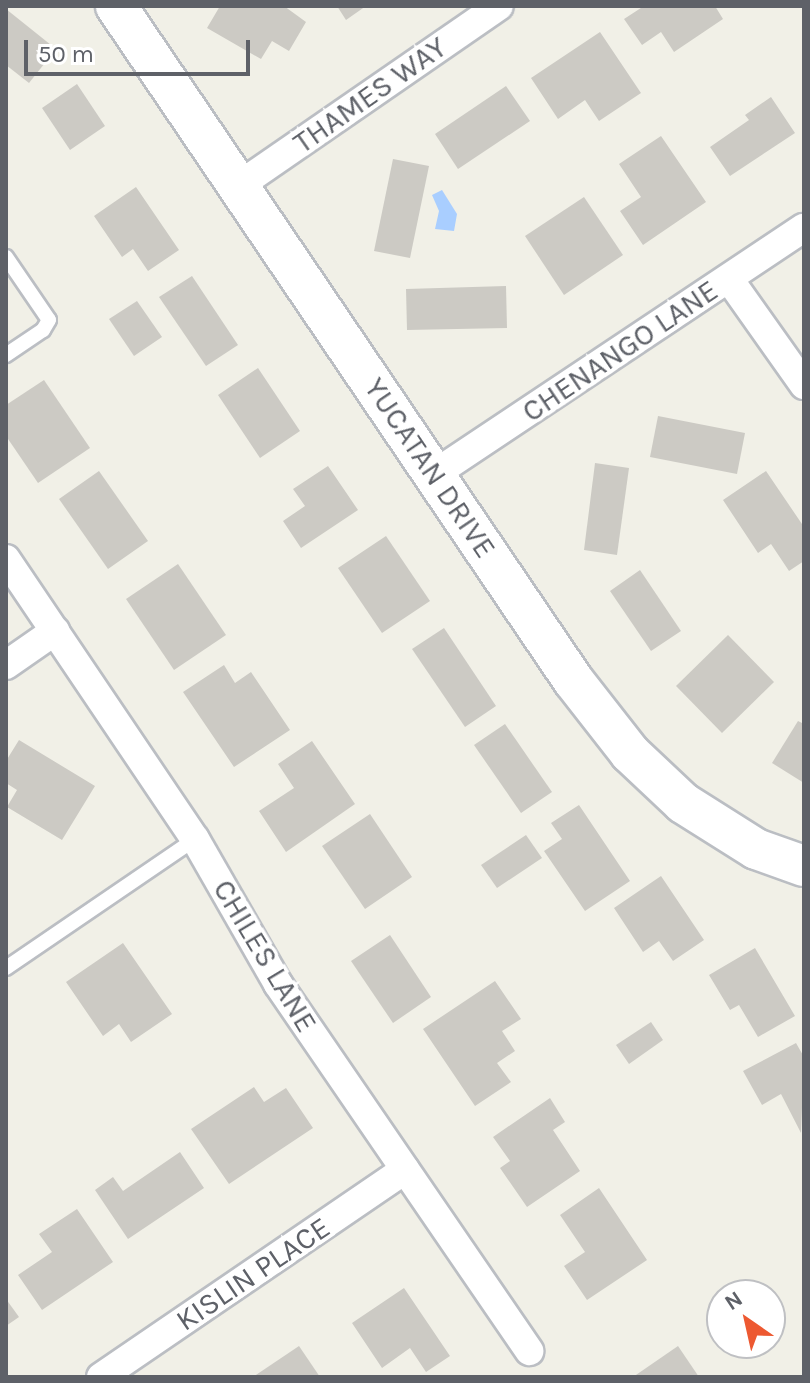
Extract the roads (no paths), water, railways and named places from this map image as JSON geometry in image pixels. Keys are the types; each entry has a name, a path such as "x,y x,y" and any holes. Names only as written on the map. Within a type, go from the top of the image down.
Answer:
{"street":[{"name":"YUCATAN DRIVE","path":"116,6 241,184 573,680 630,753 683,803 756,849 804,866"},
{"name":"THAMES WAY","path":"241,184 499,6"},
{"name":"CHENANGO LANE","path":"436,473 804,228"},
{"path":"729,279 804,385"},
{"name":"CHILES LANE","path":"6,559 195,839 278,984 529,1351"},
{"path":"6,665 55,631"},
{"name":"KISLIN PLACE","path":"101,1377 405,1170"}],"lane":[{"path":"6,257 49,320 43,330 6,355"},
{"path":"6,968 195,839"}],"water":[{"path":"442,190 457,214 454,231 435,229 439,211 432,195"}]}
